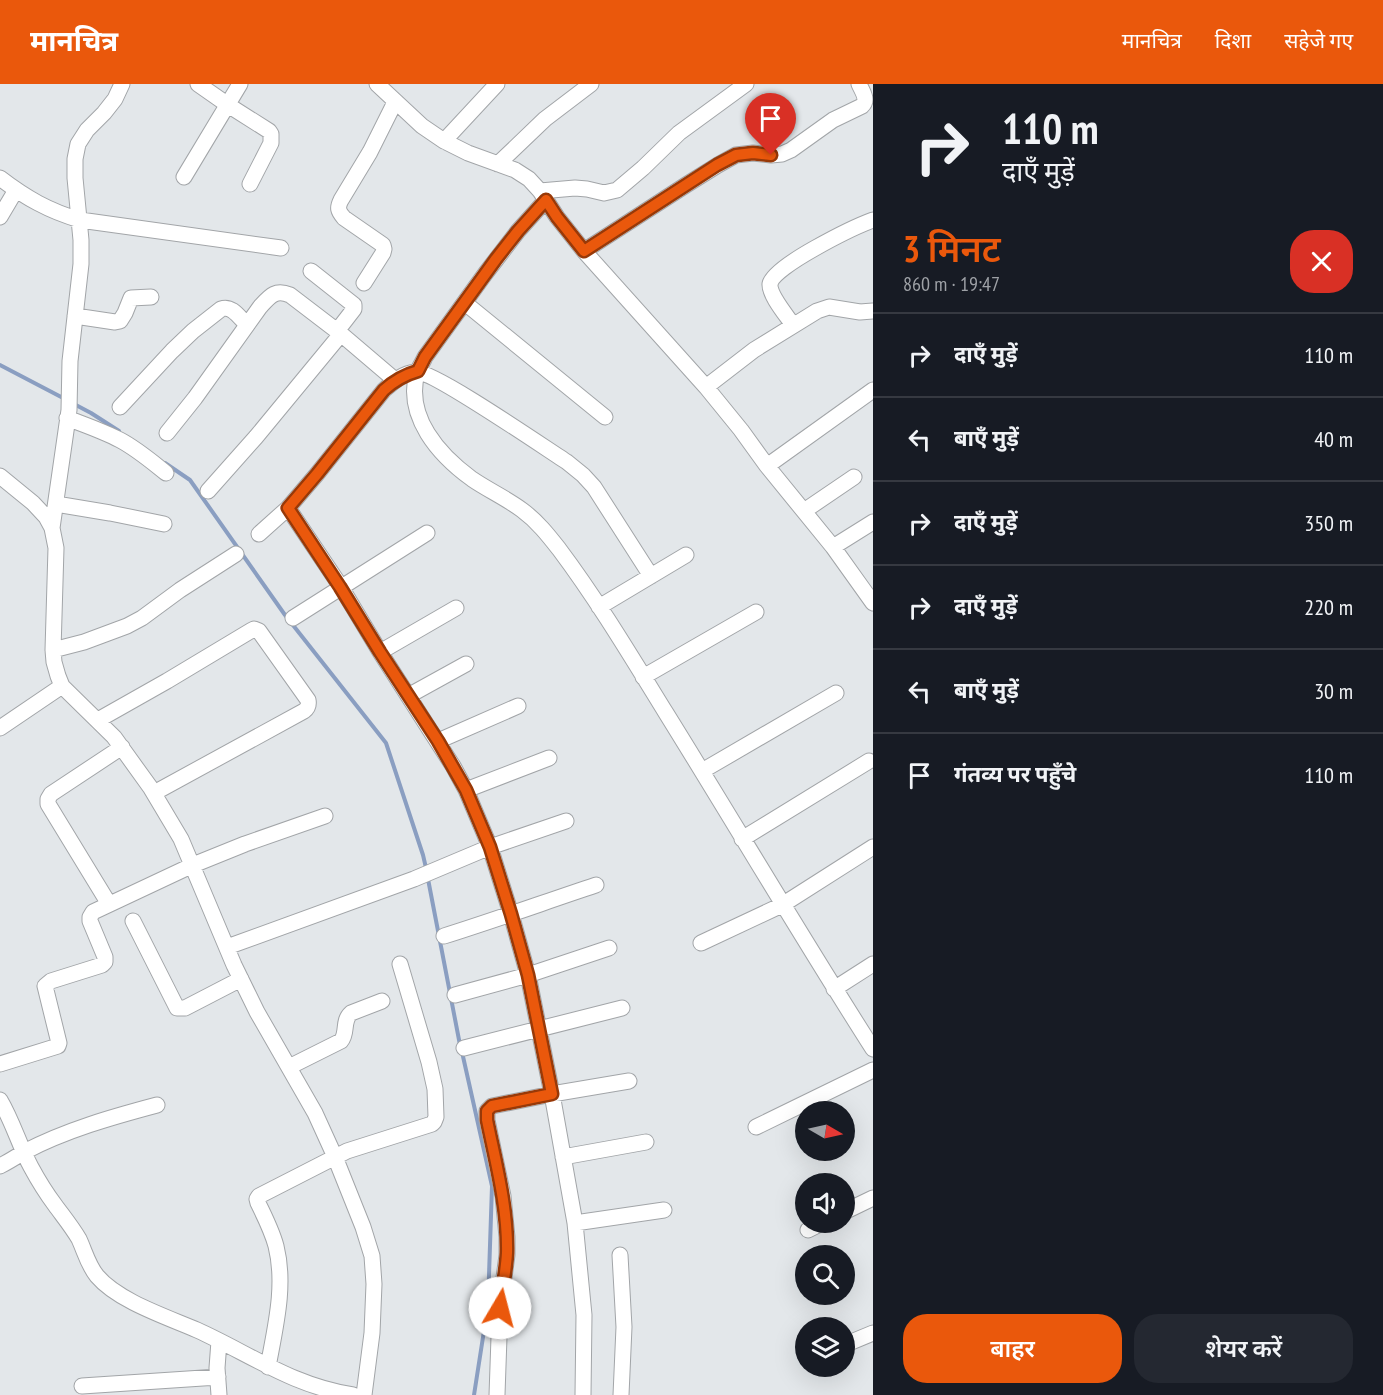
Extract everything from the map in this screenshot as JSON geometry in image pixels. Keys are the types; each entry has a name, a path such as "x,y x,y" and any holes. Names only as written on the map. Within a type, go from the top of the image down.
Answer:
{"street":[{"path":"52,528 68,407 70,361 81,264 75,159 78,144 87,130 115,99 122,84"},
{"path":"198,84 272,134 271,143 250,184"},
{"path":"184,177 240,84"},
{"path":"444,141 497,84"},
{"path":"498,164 551,114 591,84"},
{"path":"746,84 679,132 617,190 604,193 581,189 543,195 425,357 418,371 415,398 417,414 426,433 455,466 533,518 564,556 644,677 782,905 873,1049"},
{"path":"584,251 736,155 782,154 791,150 832,120 862,106 866,100 859,84"},
{"path":"382,86 395,102 422,126 444,141 468,153 515,170 529,179 584,251 706,387 741,430 767,466 833,547 873,603"},
{"path":"364,283 384,253 383,245 344,218 339,213 338,207 370,152 395,102"},
{"path":"0,178 49,209 80,220 281,248"},
{"path":"0,217 16,190"},
{"path":"785,330 770,292 773,277 806,254 873,220"},
{"path":"208,491 256,437 339,333 354,309 354,305 311,272"},
{"path":"167,433 195,398 260,306 277,292 290,295 395,380"},
{"path":"75,316 120,321 131,298 151,297"},
{"path":"465,303 605,417"},
{"path":"706,387 754,350 817,311 829,307 860,312 873,311"},
{"path":"120,407 172,351 221,309 232,309 247,325"},
{"path":"259,534 288,508 384,390 395,380 418,371 462,394 567,462 583,475 599,493 651,576"},
{"path":"767,466 873,390"},
{"path":"68,407 99,430 145,456 166,473"},
{"path":"0,476 33,502 52,528 56,548 53,650 58,676 63,686 122,747 154,793 181,839 241,979 257,1012 315,1113 363,1227 372,1256 374,1284 372,1333 364,1395"},
{"path":"804,511 854,477"},
{"path":"56,504 164,524"},
{"path":"288,508 438,741 466,790 490,847 528,975 575,1223 584,1315 583,1395"},
{"path":"833,547 873,522"},
{"path":"293,618 427,533"},
{"path":"53,650 84,642 127,626 236,554"},
{"path":"599,607 686,555"},
{"path":"380,652 456,608"},
{"path":"644,677 756,612"},
{"path":"98,720 252,630 259,631 308,700 308,708 154,793"},
{"path":"408,696 466,664"},
{"path":"0,728 63,686"},
{"path":"702,771 836,693"},
{"path":"438,741 518,706"},
{"path":"109,904 48,804 48,799 51,794 122,747"},
{"path":"466,790 549,758"},
{"path":"742,839 869,761"},
{"path":"0,1064 58,1046 45,986 51,981 102,965 105,962 90,921 90,917 96,910 193,865 325,816"},
{"path":"227,947 430,873 490,847 566,821"},
{"path":"701,943 782,905 873,847"},
{"path":"444,936 596,885"},
{"path":"133,921 177,1008 185,1008 241,979"},
{"path":"455,995 528,975 609,948"},
{"path":"268,1367 280,1295 280,1270 274,1240 257,1199 261,1194 346,1151 432,1124 436,1117 435,1089 429,1062 400,963"},
{"path":"834,989 873,964"},
{"path":"289,1067 341,1041 344,1038 346,1020 351,1013 382,1001"},
{"path":"464,1048 622,1008"},
{"path":"756,1127 873,1070"},
{"path":"496,1395 500,1308 507,1237 487,1111 492,1106 629,1082"},
{"path":"0,1100 23,1153 53,1203 79,1240 86,1257 102,1282 122,1296 219,1341 268,1367 314,1386 352,1395"},
{"path":"0,1166 77,1129 157,1105"},
{"path":"563,1157 646,1142"},
{"path":"855,1207 873,1198"},
{"path":"575,1223 664,1210"},
{"path":"620,1255 624,1327 621,1395"},
{"path":"855,1340 873,1333"},
{"path":"219,1341 219,1395"},
{"path":"82,1386 218,1377"}],"waterway":[{"path":"0,365 65,399"},
{"path":"74,404 119,431"},
{"path":"165,463 190,480 285,615 386,743 426,868"},
{"path":"428,879 460,1045"},
{"path":"462,1052 492,1186 488,1305 474,1395"}],"route":[{"path":"500,1308 507,1237 487,1111 492,1106 552,1094 528,975 490,847 466,790 438,741 288,508 384,390 395,380 418,371 425,357 485,274 518,231 546,200 584,251 736,155 753,153 771,155"}]}
